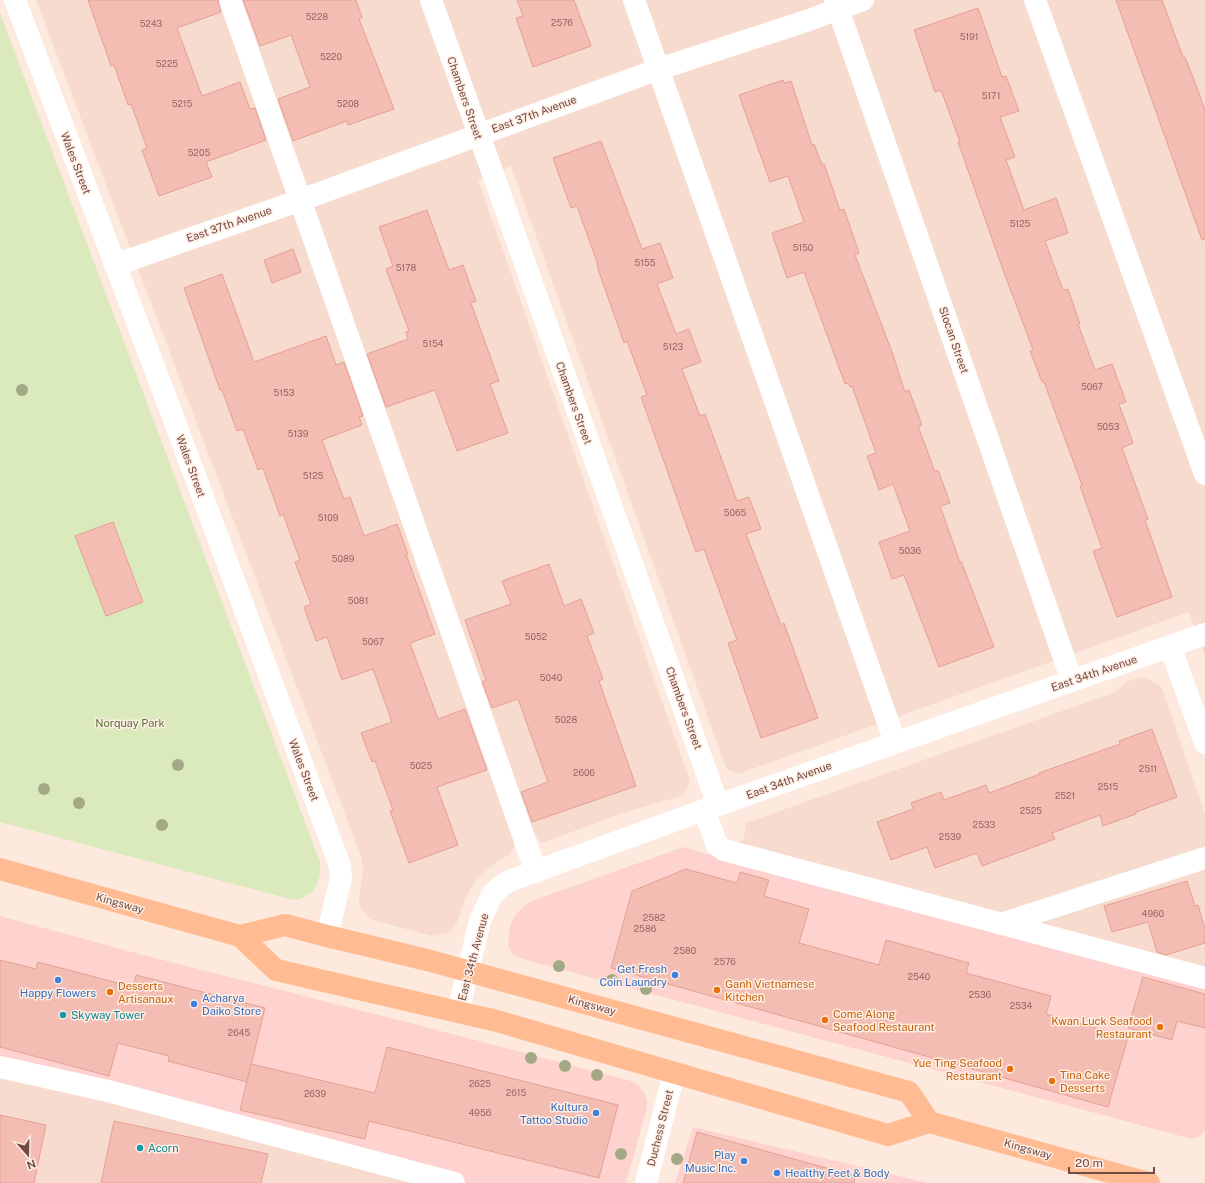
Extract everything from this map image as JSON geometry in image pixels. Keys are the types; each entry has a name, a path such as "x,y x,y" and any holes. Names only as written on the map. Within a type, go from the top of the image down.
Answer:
{"main road":[{"name":"Kingsway","path":"0,869 240,936 276,970 497,1021 888,1135 929,1122 1149,1183"},
{"name":"Kingsway","path":"240,936 285,925 468,971 909,1092 929,1122"}],"street":[{"name":"Wales Street","path":"15,0 340,866 341,878 327,936"},
{"path":"230,0 536,872"},
{"name":"Chambers Street","path":"430,0 478,134 711,807 717,845 724,850 1205,978"},
{"path":"634,0 895,742"},
{"name":"East 37th Avenue","path":"115,265 301,200 837,4 863,0"},
{"path":"1035,0 1205,474"},
{"name":"Slocan Street","path":"837,4 1072,681"},
{"name":"East 34th Avenue","path":"458,1012 480,921 492,895 509,881 711,807 1205,634"},
{"path":"1170,646 1205,743"},
{"path":"1001,924 1205,858"},
{"path":"0,1067 108,1091 454,1183"},
{"name":"Duchess Street","path":"646,1183 674,1073"}],"shaded area":[{"path":"36,0 1205,0 1205,656 1189,612 738,774 726,768 511,166 478,180 690,781 686,791 681,796 623,813 545,842 541,842 534,832 516,838 510,854 491,866 474,883 466,897 457,922 448,933 433,936 372,920 360,907 359,902 363,869 361,856"},
{"path":"1145,677 1159,685 1163,691 1205,814 1205,846 1200,850 1205,863 1205,978 724,850 744,839 746,823 1116,692 1125,683"},
{"path":"684,847 710,855 724,850 1205,978 1205,1131 1199,1137 1192,1139 526,960 515,956 512,953 508,946 510,926 514,917 525,905 534,900"},
{"path":"0,916 143,955 631,1081 639,1086 645,1094 647,1103 626,1183 454,1183 0,1067"},
{"path":"0,1071 440,1183 0,1183"},
{"path":"693,1127 928,1183 675,1183"}],"green space":[{"name":"Norquay Park","path":"0,13 320,862 320,876 318,882 312,892 301,899 294,900 0,822"}],"building":[{"path":"88,0 218,0 221,12 177,28 202,96 240,82 250,109 255,108 266,140 206,162 212,177 159,196 142,150 147,148 131,104 128,105 114,65 111,66"},
{"path":"243,0 356,0 362,17 359,19 394,109 348,125 347,121 293,141 278,99 310,87 291,35 260,46"},
{"path":"517,0 574,0 591,46 533,67 516,18 523,16"},
{"path":"1116,0 1162,0 1183,57 1185,57 1200,96 1205,110 1205,239 1202,240"},
{"path":"978,8 1002,77 1006,76 1019,111 1000,117 1015,157 1006,160 1024,210 1056,198 1068,233 1045,241 1063,290 1068,289 1080,324 1078,324 1095,370 1112,364 1126,402 1119,404 1133,443 1122,448 1148,519 1145,520 1172,597 1117,617 1093,551 1102,548 1080,486 1082,485 1044,382 1042,382 1030,351 1033,350 1002,267 941,90 935,92 914,30"},
{"path":"783,80 784,83 791,81 812,145 814,144 822,165 824,164 840,210 844,209 859,253 855,255 892,352 905,392 909,390 922,425 918,426 935,472 938,470 950,503 940,506 960,562 961,561 994,647 939,667 904,575 892,579 879,542 910,531 893,484 879,490 867,456 876,453 852,386 850,387 848,383 845,384 804,272 787,278 772,233 804,222 788,176 770,182 739,95"},
{"path":"601,141 642,249 660,243 673,278 657,284 676,334 689,329 701,362 682,369 700,416 705,414 737,501 749,497 761,529 746,534 781,625 784,623 818,718 761,738 728,643 737,640 704,549 696,552 641,397 647,395 627,341 624,343 577,206 571,208 553,158"},
{"path":"427,210 449,270 463,265 476,301 471,303 499,381 490,384 508,433 457,451 435,390 386,407 367,354 408,339 406,332 409,331 386,269 393,266 379,227"},
{"path":"293,249 301,272 272,283 264,260"},
{"path":"222,274 254,362 326,336 336,365 344,362 363,416 359,417 362,425 322,440 344,499 350,497 364,536 397,524 408,554 406,554 435,634 410,643 438,719 465,709 487,770 437,787 458,845 409,863 390,811 393,810 375,761 372,762 361,733 392,722 373,669 342,680 327,637 316,641 304,607 311,604 295,562 300,560 283,514 280,516 263,468 258,470 243,429 237,431 222,390 220,390 184,288"},
{"path":"113,522 143,602 106,616 75,536"},
{"path":"549,564 564,606 581,599 594,633 587,636 603,679 599,681 636,786 532,822 521,792 548,782 518,699 492,708 482,682 486,680 465,620 511,604 502,581"},
{"path":"1152,729 1177,797 1103,826 1100,815 1052,833 1055,839 982,866 977,853 935,868 927,847 891,860 877,822 913,809 911,803 941,792 944,800 986,785 989,793 1040,774 1039,773 1120,744 1119,741"},
{"path":"686,869 737,883 740,872 769,880 764,896 809,909 799,943 879,965 886,940 969,963 966,973 1051,996 1046,1014 1128,1037 1108,1107 611,968 632,891"},
{"path":"1187,881 1195,906 1198,905 1205,929 1205,943 1166,955 1157,952 1148,922 1112,932 1104,906"},
{"path":"0,960 36,969 38,962 133,987 136,975 265,1008 247,1082 168,1061 169,1056 118,1043 109,1076 0,1047"},
{"path":"1143,977 1205,994 1205,1028 1177,1021 1172,1040 1128,1028"},
{"path":"387,1047 618,1105 599,1178 369,1121 365,1139 240,1110 251,1064 375,1093"},
{"path":"0,1115 46,1125 34,1183 0,1183"},
{"name":"Acorn","path":"114,1121 268,1154 261,1183 101,1183"},
{"path":"697,1132 855,1176 854,1183 683,1183"}],"place":[{"name":"Get Fresh Coin Laundry","path":"675,975"},
{"name":"Happy Flowers","path":"58,980"},
{"name":"Ganh Vietnamese Kitchen","path":"717,990"},
{"name":"Desserts Artisanaux","path":"110,992"},
{"name":"Acharya Daiko Store","path":"194,1004"},
{"name":"Skyway Tower","path":"63,1015"},
{"name":"Come Along Seafood Restaurant","path":"825,1020"},
{"name":"Kwan Luck Seafood Restaurant","path":"1160,1027"},
{"name":"Yue Ting Seafood Restaurant","path":"1010,1069"},
{"name":"Tina Cake Desserts","path":"1052,1081"},
{"name":"Kultura Tattoo Studio","path":"596,1113"},
{"name":"Acorn","path":"140,1148"},
{"name":"Play Music Inc.","path":"744,1161"},
{"name":"Healthy Feet & Body","path":"777,1173"}]}
